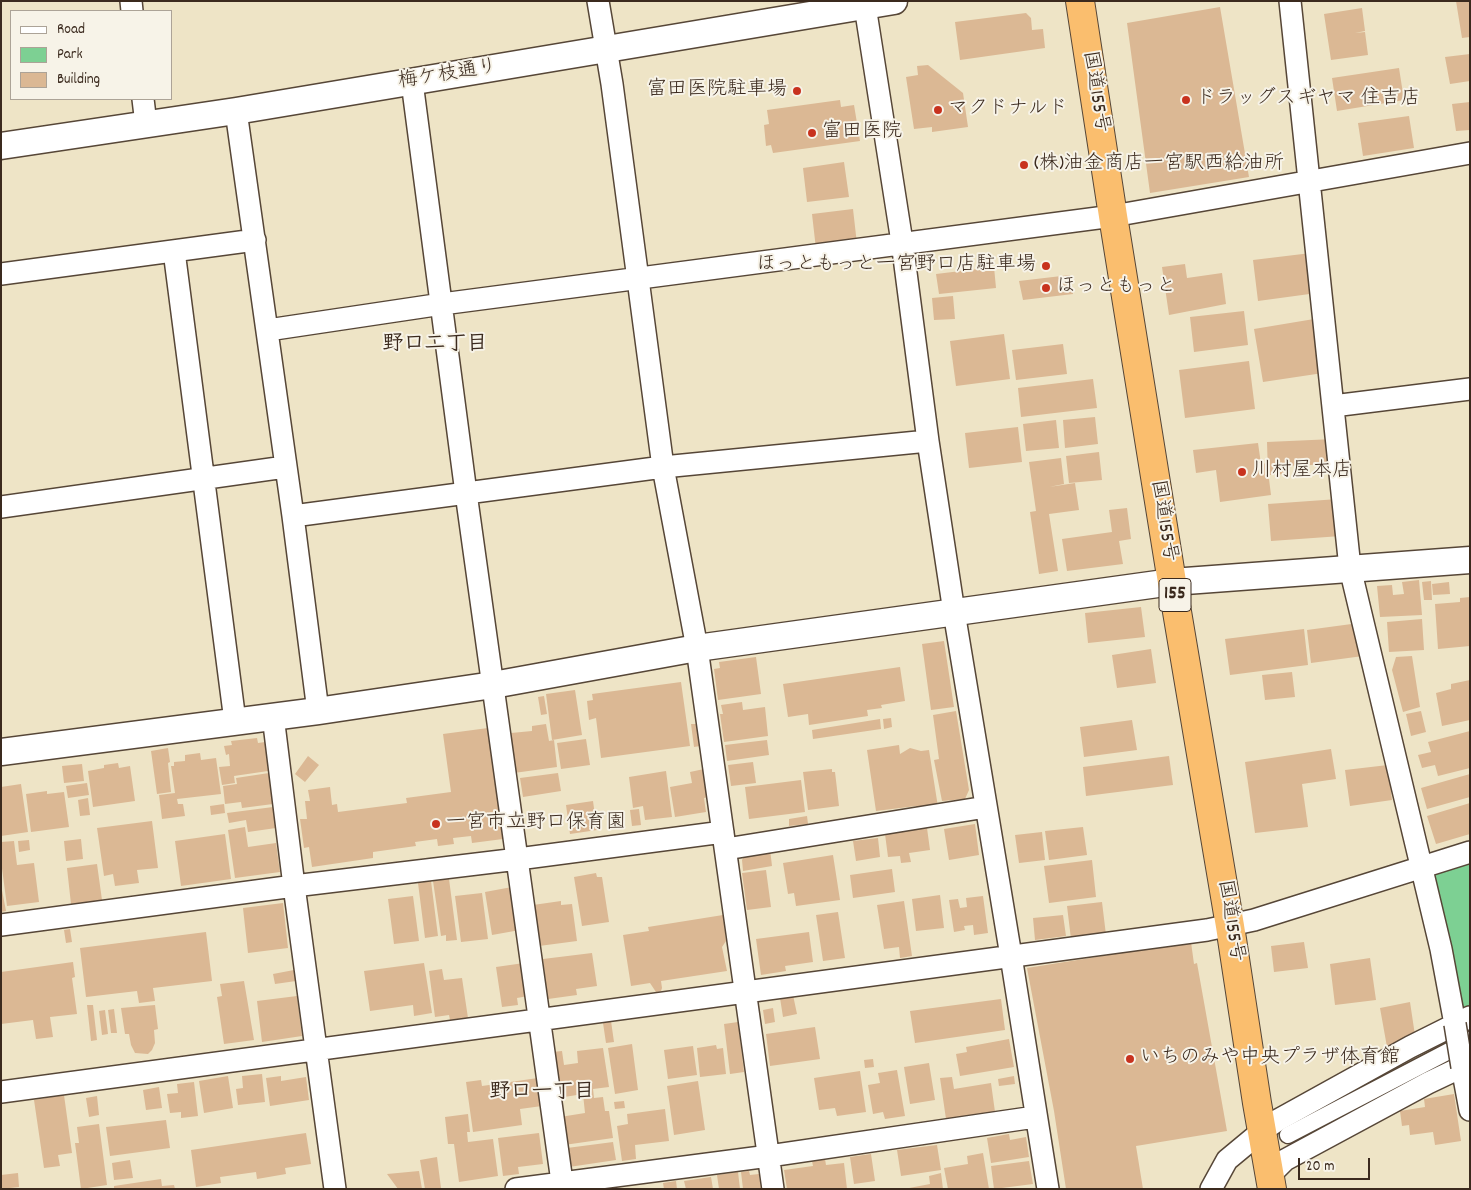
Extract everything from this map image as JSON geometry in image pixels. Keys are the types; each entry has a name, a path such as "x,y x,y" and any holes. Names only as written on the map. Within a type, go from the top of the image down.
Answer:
{"highway":[{"name":"国道155号","path":"1080,1 1172,582 1230,926 1275,1133 1271,1182"}],"street":[{"path":"598,1 663,467 697,648 774,1189"},
{"name":"梅ケ枝通り","path":"1,146 145,111 236,111 606,50 863,4 894,1"},
{"path":"1290,1 1350,568 1440,949 1462,1020 1470,1110"},
{"path":"863,4 902,242 928,441 954,612 1048,1189"},
{"path":"412,82 466,493 562,1186"},
{"path":"236,111 268,330 318,711"},
{"path":"268,330 442,304 902,242 1113,216 1470,153"},
{"path":"1,274 255,240"},
{"path":"174,251 235,721"},
{"path":"1333,406 1470,389"},
{"path":"293,516 663,467 928,441"},
{"path":"1,507 285,467"},
{"path":"1,752 318,711 493,685 697,648 1172,582 1470,560"},
{"path":"273,716 335,1189"},
{"path":"1,925 294,886 518,859 724,840 986,807"},
{"path":"1,1092 746,993 1230,926 1470,852"},
{"path":"1275,1133 1278,1120 1410,1046 1462,1020"},
{"path":"1211,1189 1227,1160 1275,1133 1470,1040"},
{"path":"1271,1182 1285,1160 1428,1083 1466,1065"},
{"path":"516,1189 562,1186 1035,1117"}],"green space":[{"path":"1470,857 1470,1012 1459,1017 1427,870"}],"building":[{"path":"1456,1 1470,1 1470,37 1462,38"},
{"name":"ドラッグスギヤマ 住吉店","path":"1220,7 1249,177 1150,193 1127,23"},
{"path":"1362,8 1365,31 1355,33 1365,32 1368,55 1331,60 1324,14"},
{"path":"1026,13 1031,18 1032,30 1043,29 1045,48 960,60 955,22"},
{"path":"1470,54 1470,81 1450,84 1445,57"},
{"name":"マクドナルド","path":"928,65 963,93 968,127 932,132 932,127 914,129 906,77 918,75 917,66"},
{"path":"1399,68 1404,100 1337,111 1332,78"},
{"name":"富田医院","path":"840,100 841,107 854,105 860,141 773,153 771,145 766,146 764,125 769,124 767,110"},
{"path":"1470,102 1470,130 1456,131 1452,104"},
{"path":"1409,116 1414,148 1363,156 1358,123"},
{"path":"844,162 849,197 807,202 803,168"},
{"path":"853,209 857,244 816,249 812,214"},
{"path":"1311,253 1317,293 1258,301 1253,260"},
{"path":"1185,264 1187,278 1222,273 1226,304 1169,315 1162,267"},
{"path":"994,267 996,288 939,294 936,274"},
{"name":"ほっともっと","path":"1070,275 1073,294 1023,300 1019,281"},
{"path":"953,296 955,319 934,320 932,298"},
{"path":"1244,311 1248,345 1194,352 1190,317"},
{"path":"1314,319 1323,373 1263,382 1254,329"},
{"path":"1004,334 1010,379 956,386 950,341"},
{"path":"1063,344 1067,374 1016,380 1012,350"},
{"path":"1249,361 1255,409 1185,418 1179,370"},
{"path":"1093,379 1097,408 1021,417 1018,388"},
{"path":"1095,417 1098,444 1065,448 1063,420"},
{"path":"1056,420 1059,448 1026,451 1023,424"},
{"path":"1018,427 1022,462 969,468 965,433"},
{"path":"1334,439 1335,464 1286,466 1286,474 1268,475 1267,442"},
{"name":"川村屋本店","path":"1258,443 1261,464 1267,463 1271,495 1220,502 1216,470 1196,473 1193,450"},
{"path":"1099,452 1102,480 1069,483 1066,456"},
{"path":"1061,458 1064,484 1049,487 1075,483 1079,510 1049,514 1058,571 1039,574 1030,512 1036,511 1029,462"},
{"path":"1338,499 1341,536 1271,541 1268,504"},
{"path":"1127,508 1131,539 1119,541 1123,564 1067,571 1062,539 1112,532 1109,510"},
{"path":"1419,580 1422,615 1380,617 1377,586 1392,585 1393,595 1404,594 1402,582"},
{"path":"1431,581 1432,600 1424,600 1422,582"},
{"path":"1449,582 1450,594 1433,595 1432,584"},
{"path":"1470,597 1470,646 1438,649 1435,604 1460,602 1460,598"},
{"path":"1141,607 1145,637 1088,643 1085,613"},
{"path":"1422,619 1424,650 1389,652 1387,622"},
{"path":"1359,623 1363,656 1311,663 1307,630"},
{"path":"1304,629 1308,665 1230,675 1225,639"},
{"path":"944,641 954,707 931,710 922,644"},
{"path":"1151,649 1156,683 1117,688 1112,655"},
{"path":"1412,656 1420,707 1403,712 1392,670 1396,657"},
{"path":"756,657 761,694 718,700 714,669 720,668 719,662"},
{"path":"900,667 905,701 881,705 882,708 867,710 868,716 809,725 808,714 788,717 783,684"},
{"path":"1292,672 1295,697 1265,700 1262,675"},
{"path":"1470,680 1470,720 1442,726 1436,693 1451,689 1451,684"},
{"path":"681,682 690,746 601,758 596,718 589,720 587,701 593,700 592,694"},
{"path":"575,690 582,735 552,740 546,694"},
{"path":"544,696 547,714 541,715 538,697"},
{"path":"742,702 743,710 765,707 768,736 724,742 720,714 723,714 721,705"},
{"path":"956,711 969,790 965,799 942,801 934,760 939,759 933,715"},
{"path":"1421,711 1426,732 1411,736 1406,714"},
{"path":"891,718 892,727 884,729 883,719"},
{"path":"880,719 881,729 813,739 812,730"},
{"path":"1132,720 1137,750 1084,757 1080,727"},
{"path":"546,724 549,741 554,740 557,767 514,773 511,733 532,731 532,726"},
{"path":"691,724 697,724 700,746 694,747"},
{"path":"488,728 503,839 472,843 471,836 453,838 454,844 438,846 437,839 415,842 416,846 373,852 373,858 312,867 309,847 304,848 300,819 307,819 305,801 310,801 308,790 330,787 332,805 337,804 338,812 407,803 406,798 451,792 443,734"},
{"path":"1470,731 1470,768 1438,776 1435,765 1422,768 1418,755 1431,752 1428,742"},
{"path":"257,738 258,743 265,742 268,771 234,776 235,783 222,785 219,767 230,766 229,754 226,755 224,746 232,745 231,741"},
{"path":"586,739 590,765 561,769 557,743"},
{"path":"767,740 769,755 727,761 725,745"},
{"path":"899,745 900,754 910,748 921,751 929,750 938,807 917,810 916,806 876,811 867,750"},
{"path":"168,748 171,792 157,794 151,751"},
{"path":"1331,749 1336,779 1302,784 1308,827 1255,833 1245,762"},
{"path":"200,753 201,760 216,758 221,794 177,799 178,804 183,804 185,816 162,819 159,795 175,793 171,766 174,766 174,762 185,761 185,755"},
{"path":"308,756 319,765 305,782 295,774"},
{"path":"1169,756 1173,785 1086,796 1083,767"},
{"path":"753,762 756,783 731,786 728,765"},
{"path":"118,763 119,768 130,766 135,801 93,807 88,771 104,768 104,765"},
{"path":"82,764 84,781 64,783 62,766"},
{"path":"1388,765 1392,800 1350,806 1345,770"},
{"path":"704,769 708,797 704,798 706,812 675,817 670,787 692,783 690,772"},
{"path":"832,769 832,772 835,772 839,806 808,810 803,772"},
{"path":"666,771 672,817 645,820 643,806 633,808 629,777"},
{"path":"269,773 273,804 242,808 241,802 225,804 223,786 237,784 236,778"},
{"path":"558,773 561,791 523,797 520,778"},
{"path":"1470,774 1470,797 1427,809 1421,788"},
{"path":"801,780 805,812 749,819 745,787"},
{"path":"87,783 89,795 68,798 66,786"},
{"path":"21,784 28,832 1,836 1,787"},
{"path":"47,791 47,794 64,792 69,827 31,832 26,794"},
{"path":"88,798 90,815 80,816 78,800"},
{"path":"593,801 597,830 570,834 566,805"},
{"path":"1470,803 1470,834 1436,844 1427,816"},
{"path":"224,804 225,813 211,815 210,806"},
{"path":"273,807 276,828 248,832 246,820 229,823 227,813"},
{"path":"639,809 641,825 632,826 630,810"},
{"path":"807,816 808,824 789,826 789,819"},
{"path":"152,821 158,868 137,870 139,883 115,886 113,874 104,876 97,828"},
{"path":"975,824 979,855 949,860 944,829"},
{"path":"245,827 248,847 276,843 280,872 235,878 228,830"},
{"path":"1083,827 1087,855 1049,860 1045,831"},
{"path":"927,828 930,850 909,853 911,862 901,863 900,856 888,857 885,834"},
{"path":"1042,832 1045,860 1019,863 1015,835"},
{"path":"225,834 231,879 181,886 175,841"},
{"path":"878,838 880,857 856,861 853,841"},
{"path":"81,839 83,859 66,861 64,841"},
{"path":"29,840 30,850 19,852 18,841"},
{"path":"14,841 17,865 34,863 39,902 7,906 1,861 1,842"},
{"path":"770,849 772,866 743,871 742,860 747,852"},
{"path":"833,855 840,900 796,906 794,893 788,894 783,863"},
{"path":"1092,860 1096,897 1049,903 1044,866"},
{"path":"97,864 102,900 71,904 67,868"},
{"path":"892,869 895,892 853,898 850,875"},
{"path":"766,870 771,907 747,910 742,873"},
{"path":"596,873 597,877 602,877 609,922 582,926 574,877"},
{"path":"449,879 457,940 446,941 446,935 441,936 433,881"},
{"path":"431,881 438,936 425,938 418,883"},
{"path":"1,885 6,911 1,912"},
{"path":"512,887 520,930 492,935 485,892"},
{"path":"482,893 488,939 461,942 455,896"},
{"path":"940,895 944,928 916,931 912,899"},
{"path":"413,896 419,941 394,944 388,899"},
{"path":"983,896 988,933 974,935 973,925 964,926 965,930 954,932 949,900 958,899 960,908 967,907 966,898"},
{"path":"561,901 561,905 572,904 577,941 539,946 533,905"},
{"path":"904,901 912,956 900,958 899,947 884,949 877,905"},
{"path":"1102,902 1106,935 1071,939 1067,906"},
{"path":"283,903 288,948 248,953 243,908"},
{"path":"838,912 845,958 823,961 816,915"},
{"path":"723,915 726,941 722,947 727,971 661,981 661,991 656,992 650,983 631,986 623,935 649,931 648,927"},
{"path":"1063,915 1066,936 1035,940 1033,918"},
{"path":"70,929 72,942 66,943 64,930"},
{"path":"206,932 212,981 153,988 155,1001 139,1003 137,991 86,997 80,948"},
{"path":"809,932 813,962 785,966 786,971 761,975 756,939"},
{"name":"いちのみや中央プラザ体育館","path":"1191,942 1194,964 1197,963 1227,1131 1136,1146 1143,1189 1066,1189 1054,1111 1027,968"},
{"path":"1304,942 1308,968 1274,972 1271,946"},
{"path":"592,953 597,986 576,989 577,995 548,999 543,959"},
{"path":"1370,958 1376,1000 1335,1005 1330,964"},
{"path":"73,962 75,977 72,978 77,1014 50,1017 53,1037 36,1039 33,1020 1,1024 1,972"},
{"path":"424,963 432,1013 414,1016 413,1005 370,1011 364,971"},
{"path":"524,963 528,996 517,998 518,1005 502,1007 496,967"},
{"path":"442,969 444,980 462,978 468,1018 450,1020 449,1015 435,1017 429,971"},
{"path":"294,970 296,981 275,984 273,974"},
{"path":"244,981 254,1040 224,1044 217,997 222,996 220,984"},
{"path":"793,995 797,1014 783,1017 780,998"},
{"path":"297,996 302,1036 262,1042 257,1001"},
{"path":"1001,999 1005,1030 915,1043 910,1011"},
{"path":"1410,1002 1416,1042 1387,1047 1380,1008"},
{"path":"87,1005 93,1005 97,1040 91,1041"},
{"path":"155,1005 158,1029 154,1030 155,1043 148,1054 135,1053 129,1034 125,1034 121,1008"},
{"path":"773,1008 775,1022 765,1024 763,1010"},
{"path":"114,1009 117,1033 111,1033 108,1010"},
{"path":"105,1010 108,1034 102,1035 99,1011"},
{"path":"611,1021 614,1042 606,1043 603,1023"},
{"path":"738,1022 744,1072 730,1074 724,1024"},
{"path":"815,1027 820,1059 770,1066 766,1034"},
{"path":"1009,1039 1014,1067 960,1076 956,1054 967,1052 966,1047"},
{"path":"632,1044 638,1090 615,1094 608,1048"},
{"path":"716,1045 717,1049 723,1048 726,1074 700,1077 697,1048"},
{"path":"693,1046 697,1075 668,1079 664,1050"},
{"path":"603,1048 609,1087 593,1089 594,1098 603,1097 605,1111 609,1111 613,1138 564,1145 560,1117 585,1113 583,1094 558,1098 552,1052 562,1051 564,1065 578,1063 577,1051"},
{"path":"873,1059 874,1067 865,1068 864,1060"},
{"path":"929,1063 935,1100 910,1104 904,1067"},
{"path":"897,1070 905,1116 885,1119 883,1112 873,1114 868,1085 880,1083 878,1073"},
{"path":"860,1071 866,1112 837,1116 835,1108 819,1110 814,1078"},
{"path":"262,1074 265,1102 238,1105 236,1089 243,1088 242,1076"},
{"path":"228,1076 233,1108 204,1113 199,1081"},
{"path":"281,1076 281,1081 306,1077 309,1100 270,1106 266,1078"},
{"path":"1014,1076 1015,1084 999,1086 998,1079"},
{"path":"952,1077 954,1089 991,1083 995,1112 946,1119 940,1078"},
{"path":"538,1078 542,1106 520,1109 522,1125 473,1132 466,1082 481,1080 482,1086"},
{"path":"698,1081 705,1130 674,1135 667,1086"},
{"path":"194,1082 198,1116 181,1118 181,1112 170,1113 167,1094 178,1093 177,1084"},
{"path":"159,1087 162,1108 146,1110 143,1090"},
{"path":"1454,1094 1461,1141 1435,1145 1433,1132 1410,1135 1409,1125 1402,1126 1400,1111 1425,1107 1424,1099"},
{"path":"64,1095 72,1153 58,1155 60,1166 44,1168 34,1100"},
{"path":"97,1096 99,1115 89,1117 86,1098"},
{"path":"624,1101 625,1108 615,1109 614,1102"},
{"path":"665,1109 669,1141 635,1145 636,1159 622,1161 617,1126 628,1124 627,1114"},
{"path":"468,1114 470,1132 467,1132 468,1142 493,1139 498,1176 459,1182 454,1144 448,1144 445,1117"},
{"path":"166,1120 170,1148 110,1156 106,1127"},
{"path":"99,1124 107,1185 81,1189 75,1143 79,1143 77,1127"},
{"path":"306,1133 311,1164 285,1168 286,1174 257,1179 256,1172 220,1177 221,1183 196,1187 191,1150"},
{"path":"539,1133 543,1164 518,1167 519,1174 503,1176 498,1138"},
{"path":"1009,1134 1010,1140 1026,1137 1029,1157 991,1163 987,1138"},
{"path":"613,1142 616,1160 569,1167 567,1148"},
{"path":"937,1145 941,1170 901,1176 897,1150"},
{"path":"983,1153 989,1189 948,1189 944,1168 968,1164 967,1156"},
{"path":"871,1154 875,1181 854,1184 850,1157"},
{"path":"437,1157 441,1188 425,1189 420,1160"},
{"path":"825,1159 826,1165 844,1163 847,1189 787,1189 784,1170 813,1166 812,1161"},
{"path":"130,1160 133,1178 114,1180 112,1163"},
{"path":"1029,1161 1033,1184 994,1189 991,1166"},
{"path":"419,1171 422,1189 398,1189 387,1174"},
{"path":"749,1171 750,1175 759,1174 761,1189 743,1189 741,1172"},
{"path":"738,1172 740,1189 719,1189 717,1175"},
{"path":"18,1173 19,1187 1,1189 1,1175"},
{"path":"941,1173 943,1189 904,1189 930,1184 929,1176"},
{"path":"711,1177 713,1189 686,1189 684,1181"},
{"path":"161,1179 162,1186 174,1185 175,1189 114,1189 114,1186"},
{"path":"676,1181 677,1189 664,1189 663,1183"}],"place":[{"name":"富田医院駐車場","path":"797,91"},
{"name":"ドラッグスギヤマ 住吉店","path":"1186,100"},
{"name":"マクドナルド","path":"938,110"},
{"name":"富田医院","path":"812,133"},
{"name":"(株)油金商店一宮駅西給油所","path":"1024,165"},
{"name":"ほっともっと一宮野口店駐車場","path":"1046,266"},
{"name":"ほっともっと","path":"1046,288"},
{"name":"川村屋本店","path":"1242,472"},
{"name":"一宮市立野口保育園","path":"436,824"},
{"name":"いちのみや中央プラザ体育館","path":"1130,1059"}],"district":[{"name":"野口二丁目","path":"435,346"},
{"name":"野口一丁目","path":"542,1094"}]}
